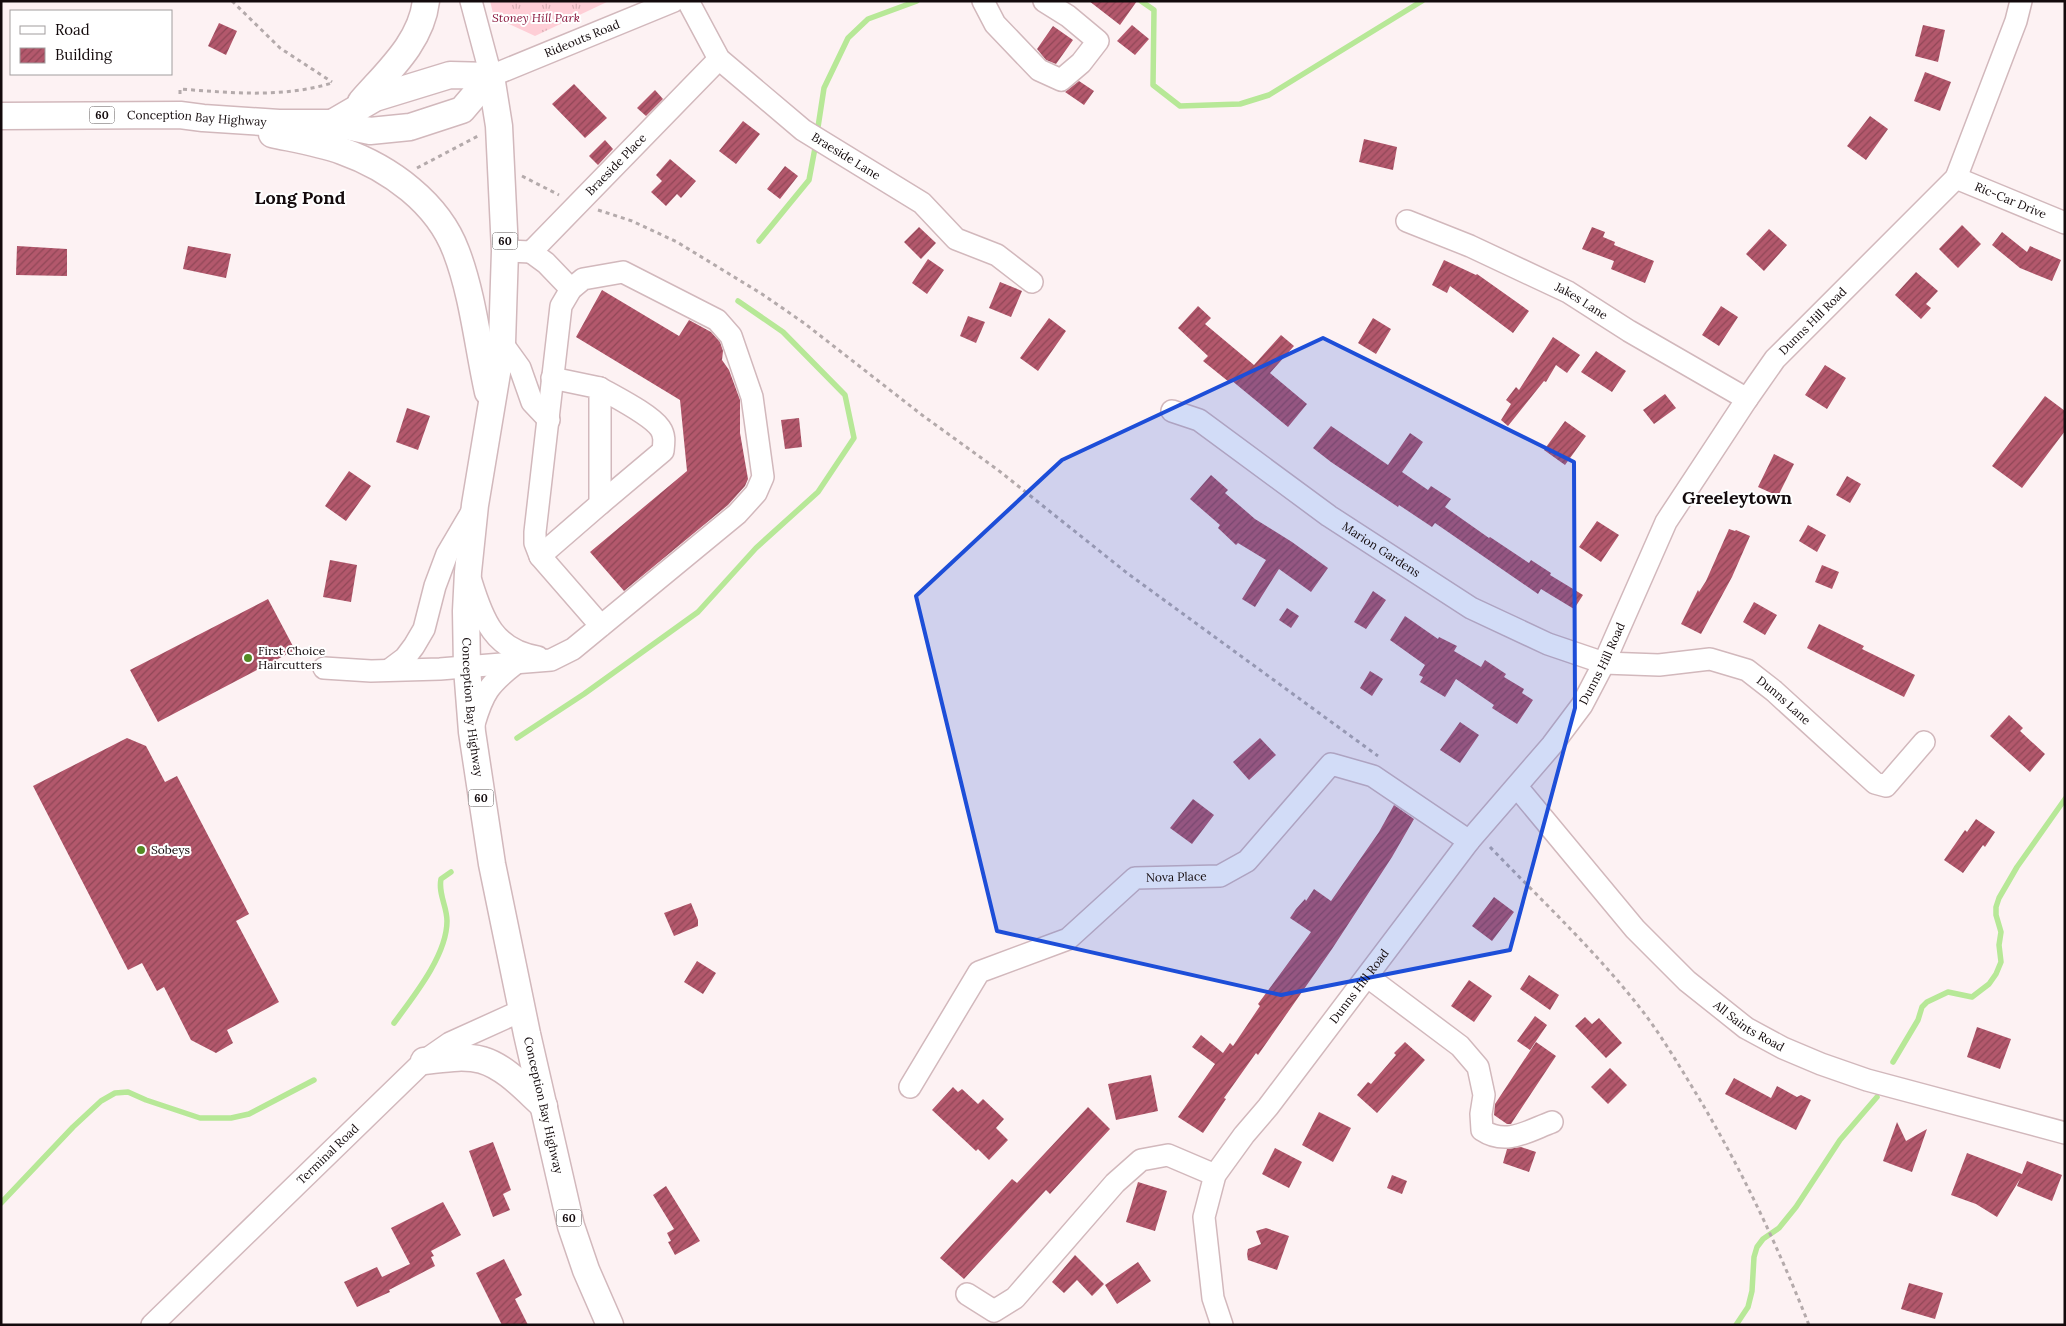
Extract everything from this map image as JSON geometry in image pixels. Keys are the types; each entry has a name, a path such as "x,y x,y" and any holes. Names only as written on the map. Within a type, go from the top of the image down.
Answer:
{"main road":[{"path":"356,108 396,64 417,33 426,1"},
{"path":"332,123 375,98 450,75 491,76"},
{"name":"Conception Bay Highway","path":"1,116 180,115 280,123 332,123 370,131 410,127 462,110 491,76"},
{"name":"Conception Bay Highway","path":"491,76 499,126 505,251 502,343 476,505 468,572 466,668 472,732 492,864 571,1226 586,1270 610,1325"},
{"path":"203,118 343,152 376,167 402,183 426,202 444,227 463,271 491,406"},
{"path":"424,1062 453,1058 482,1060 510,1076 544,1106"}],"street":[{"path":"472,1 491,76"},
{"name":"Rideouts Road","path":"491,76 674,1"},
{"name":"Braeside Lane","path":"688,1 720,59 803,130 922,203 956,239 997,256 1032,282"},
{"path":"983,1 995,24 1039,70 1061,80 1081,63 1098,41 1068,16 1044,1"},
{"name":"Dunns Hill Road","path":"1220,1324 1213,1298 1204,1217 1215,1175 1473,837 1517,787 1582,705 1604,663 1666,522 1746,399 1775,359 1956,178 2012,31 2021,1"},
{"name":"Braeside Place","path":"531,252 720,59"},
{"name":"Ric-Car Drive","path":"1956,178 2065,223"},
{"name":"Jakes Lane","path":"1407,221 1470,246 1568,292 1629,331 1746,399"},
{"path":"505,251 531,252 546,263 571,289"},
{"path":"324,668 361,671 466,668 551,660 573,649 601,626 737,514 756,493 763,477 752,397 732,336 717,320 623,272 583,279 571,289 561,306 535,532 535,543 540,556 601,626"},
{"path":"502,343 520,368 532,402 549,420"},
{"path":"540,556 663,451 664,438 659,427 600,388 552,378"},
{"path":"600,388 600,504"},
{"name":"Marion Gardens","path":"1172,411 1199,420 1329,516 1471,608 1548,644 1604,663"},
{"path":"389,670 405,658 424,629 435,586 447,554 476,505"},
{"path":"468,572 479,607 492,631 505,644 521,654 551,660"},
{"name":"Dunns Lane","path":"1604,663 1658,665 1710,659 1746,670 1774,691 1875,783 1886,786 1924,742"},
{"path":"472,732 481,700 495,679 515,664"},
{"name":"Nova Place","path":"910,1087 979,972 1068,939 1135,878 1220,876 1247,861 1331,764 1373,776 1473,837"},
{"name":"All Saints Road","path":"1517,787 1635,929 1687,981 1746,1028 1791,1052 1867,1080 2065,1133"},
{"path":"1368,976 1460,1046 1478,1067 1484,1095 1481,1114 1482,1130 1492,1136 1510,1138 1552,1122"},
{"name":"Terminal Road","path":"152,1325 424,1062 450,1043 523,1010"},
{"path":"967,1294 994,1311 1015,1298 1115,1183 1140,1160 1168,1155 1215,1175"}],"path":[{"path":"232,1 280,48 332,83"},
{"path":"517,173 544,189 578,203 632,221 676,242 762,294 998,470 1127,573 1379,757"},
{"path":"1473,837 1597,958 1648,1018 1708,1113 1767,1224 1809,1325"}],"highlighted area":[{"path":"1323,338 1574,462 1575,708 1510,950 1281,995 997,931 916,596 1062,460"}],"green space":[{"name":"Stoney Hill Park","path":"490,1 609,1 535,36 494,17"}],"building":[{"path":"1089,1 1137,1 1120,25"},
{"path":"219,23 237,31 226,55 208,46"},
{"path":"1132,25 1149,39 1135,55 1117,41"},
{"path":"1923,25 1945,30 1938,62 1915,56"},
{"path":"1053,26 1073,40 1056,64 1046,60 1037,49"},
{"path":"1925,72 1951,82 1940,111 1914,101"},
{"path":"1079,81 1094,91 1084,105 1065,92"},
{"path":"574,84 607,118 585,138 552,104"},
{"path":"655,90 663,99 646,116 637,108"},
{"path":"1870,116 1888,129 1866,160 1847,146"},
{"path":"743,121 760,134 736,164 719,151"},
{"path":"1364,139 1397,147 1393,170 1359,162"},
{"path":"605,140 613,149 598,165 589,156"},
{"path":"670,159 696,181 681,198 677,194 666,206 651,192 662,181 656,175"},
{"path":"785,166 798,176 780,199 767,189"},
{"path":"1962,225 1981,244 1958,268 1939,249"},
{"path":"919,227 936,243 921,259 904,242"},
{"path":"1592,227 1605,232 1603,237 1615,242 1614,245 1654,261 1645,283 1611,269 1614,261 1582,249"},
{"path":"1769,229 1787,245 1764,271 1746,254"},
{"path":"2002,232 2027,252 2030,246 2061,260 2052,281 2020,268 1992,245"},
{"path":"17,246 67,249 67,276 16,275"},
{"path":"188,246 231,254 226,278 183,269"},
{"path":"928,259 944,270 927,294 912,283"},
{"path":"1444,260 1477,274 1529,311 1513,333 1450,286 1447,293 1432,285"},
{"path":"1916,272 1938,291 1926,304 1931,308 1921,319 1895,295"},
{"path":"1000,282 1022,291 1011,317 989,308"},
{"path":"602,290 679,336 689,320 711,332 720,342 723,351 722,360 729,370 740,400 740,433 748,479 745,486 728,505 624,591 590,552 687,471 680,400 576,337"},
{"path":"1198,306 1211,318 1205,324 1254,365 1281,335 1294,346 1270,373 1307,404 1288,427 1231,380 1229,382 1203,361 1208,356 1178,328"},
{"path":"1721,306 1738,317 1719,346 1702,335"},
{"path":"968,316 985,322 976,343 960,336"},
{"path":"1049,318 1066,331 1038,371 1020,358"},
{"path":"1373,318 1391,329 1376,354 1358,343"},
{"path":"1553,337 1580,355 1567,373 1556,365 1546,382 1544,381 1508,426 1501,420 1511,404 1506,400 1516,387 1519,390"},
{"path":"1596,351 1626,371 1612,392 1581,372"},
{"path":"1825,365 1846,378 1827,409 1805,395"},
{"path":"1665,394 1676,408 1654,424 1643,410"},
{"path":"2045,396 2065,411 2065,431 2022,488 1992,466"},
{"path":"407,408 430,416 418,450 396,442"},
{"path":"799,418 802,447 785,449 781,420"},
{"path":"1565,421 1586,436 1565,465 1544,450"},
{"path":"1331,426 1388,465 1410,433 1423,442 1402,472 1428,490 1431,486 1451,499 1445,507 1489,538 1529,563 1531,560 1551,573 1550,575 1583,595 1574,609 1541,589 1538,594 1435,523 1432,527 1399,505 1398,507 1331,462 1313,448"},
{"path":"1774,454 1794,464 1778,496 1758,487"},
{"path":"349,471 371,486 346,521 325,506"},
{"path":"1211,475 1228,490 1225,493 1255,519 1292,542 1328,568 1311,592 1279,569 1255,607 1242,599 1266,560 1238,543 1236,545 1218,528 1220,525 1190,499"},
{"path":"1847,476 1861,484 1850,503 1836,495"},
{"path":"1597,521 1619,535 1601,562 1579,547"},
{"path":"1808,525 1826,535 1817,552 1799,541"},
{"path":"1729,529 1750,536 1732,577 1701,634 1681,624 1698,590 1699,592 1706,581"},
{"path":"330,560 357,565 351,602 323,597"},
{"path":"1822,565 1839,572 1832,589 1815,582"},
{"path":"1373,591 1386,600 1366,629 1354,622"},
{"path":"268,599 295,650 158,722 130,670"},
{"path":"1754,602 1777,615 1765,635 1743,622"},
{"path":"1287,608 1299,616 1291,628 1279,620"},
{"path":"1405,616 1438,639 1439,637 1457,646 1454,651 1481,667 1485,660 1506,674 1504,677 1524,689 1522,693 1533,700 1517,724 1492,708 1494,705 1456,679 1445,697 1420,682 1423,677 1419,675 1425,665 1390,640"},
{"path":"1819,624 1864,646 1862,649 1915,675 1904,697 1807,648"},
{"path":"1370,671 1383,679 1372,696 1360,688"},
{"path":"2009,715 2023,728 2020,731 2045,754 2030,772 1990,736"},
{"path":"1460,722 1479,735 1460,763 1440,750"},
{"name":"Sobeys","path":"127,738 146,746 165,782 177,776 249,914 236,921 279,1002 227,1030 233,1043 216,1053 191,1040 164,987 157,991 142,963 128,970 33,786"},
{"path":"1260,738 1276,755 1249,780 1233,762"},
{"path":"1193,799 1214,815 1192,844 1170,828"},
{"path":"1394,805 1414,819 1392,857 1332,949 1258,1055 1256,1053 1224,1098 1226,1099 1203,1133 1178,1117 1215,1064 1192,1047 1201,1035 1223,1053 1230,1043 1233,1046 1260,1006 1258,1004 1311,932 1290,918 1296,909 1305,899 1306,901 1314,889 1331,901 1379,832"},
{"path":"1976,819 1995,832 1963,873 1944,860 1965,830 1967,832"},
{"path":"1494,897 1514,912 1492,941 1472,926"},
{"path":"691,903 698,920 698,926 674,936 664,913"},
{"path":"697,961 716,973 703,994 684,982"},
{"path":"1529,975 1559,995 1550,1010 1520,989"},
{"path":"1469,980 1492,996 1474,1022 1451,1006"},
{"path":"1535,1016 1547,1025 1530,1050 1517,1041"},
{"path":"1585,1017 1592,1024 1599,1018 1622,1043 1606,1058 1575,1026"},
{"path":"1977,1027 2011,1039 2000,1069 1967,1057"},
{"path":"1405,1042 1425,1060 1377,1113 1357,1095 1368,1082 1371,1084 1396,1055 1394,1053"},
{"path":"1536,1042 1556,1056 1511,1124 1507,1124 1494,1115 1495,1104"},
{"path":"1610,1068 1627,1085 1608,1104 1591,1087"},
{"path":"1151,1075 1158,1111 1116,1120 1108,1084"},
{"path":"1734,1078 1771,1098 1777,1086 1797,1097 1801,1095 1811,1100 1796,1130 1725,1094"},
{"path":"953,1087 958,1092 962,1089 978,1104 983,1099 1004,1119 996,1128 1008,1140 989,1160 978,1149 976,1151 932,1110"},
{"path":"1088,1107 1110,1129 1050,1194 1046,1190 964,1279 940,1258 1012,1179 1017,1183"},
{"path":"1319,1112 1351,1128 1333,1162 1302,1145"},
{"path":"1897,1122 1906,1141 1927,1129 1912,1172 1883,1161"},
{"path":"493,1142 511,1190 503,1194 510,1210 493,1217 469,1151"},
{"path":"1521,1147 1536,1152 1529,1172 1503,1163 1507,1149"},
{"path":"1275,1148 1302,1162 1289,1188 1262,1174"},
{"path":"1967,1153 2022,1174 2027,1161 2062,1175 2052,1201 2017,1186 2020,1179 1997,1217 1976,1204 1951,1195"},
{"path":"1392,1175 1407,1181 1402,1194 1387,1188"},
{"path":"1138,1182 1167,1191 1155,1231 1126,1222"},
{"path":"666,1186 700,1241 675,1255 668,1242 671,1241 667,1233 674,1229 653,1195"},
{"path":"443,1202 461,1235 431,1251 434,1256 431,1257 435,1266 389,1290 390,1292 357,1307 344,1282 377,1267 382,1277 410,1264 391,1228"},
{"path":"1266,1228 1289,1236 1277,1270 1248,1260 1248,1249 1261,1244 1256,1231"},
{"path":"1075,1255 1104,1284 1092,1296 1077,1280 1064,1293 1052,1282"},
{"path":"504,1259 522,1295 515,1299 528,1325 502,1325 476,1273"},
{"path":"1138,1262 1151,1281 1117,1304 1105,1285"},
{"path":"1909,1283 1943,1293 1935,1319 1901,1309"}],"waterway":[{"path":"818,127 824,88 848,38 868,19 917,1"},
{"path":"1141,1 1154,10 1153,85 1180,106 1240,104 1269,95 1422,1"},
{"path":"759,241 809,180 815,148"},
{"path":"517,738 584,694 698,612 756,548 818,492 854,438 845,395 783,332 738,301"},
{"path":"1893,1062 1918,1020 1922,1007 1927,1002 1948,992 1972,997 1989,984 1996,974 2001,962 1999,945 2001,932 1996,915 1999,898 2017,867 2065,799"},
{"path":"394,1023 428,975 442,947 447,921 440,884 441,879 451,872"},
{"path":"1,1203 73,1127 101,1101 115,1093 128,1092 200,1118 231,1118 249,1114 314,1080"},
{"path":"1736,1325 1748,1307 1752,1291 1754,1257 1757,1247 1763,1239 1779,1228 1796,1207 1840,1140 1877,1097"}],"place":[{"name":"First Choice Haircutters","path":"248,658"},
{"name":"Sobeys","path":"141,850"}],"district":[{"name":"Long Pond","path":"300,198"},
{"name":"Greeleytown","path":"1737,498"}]}
